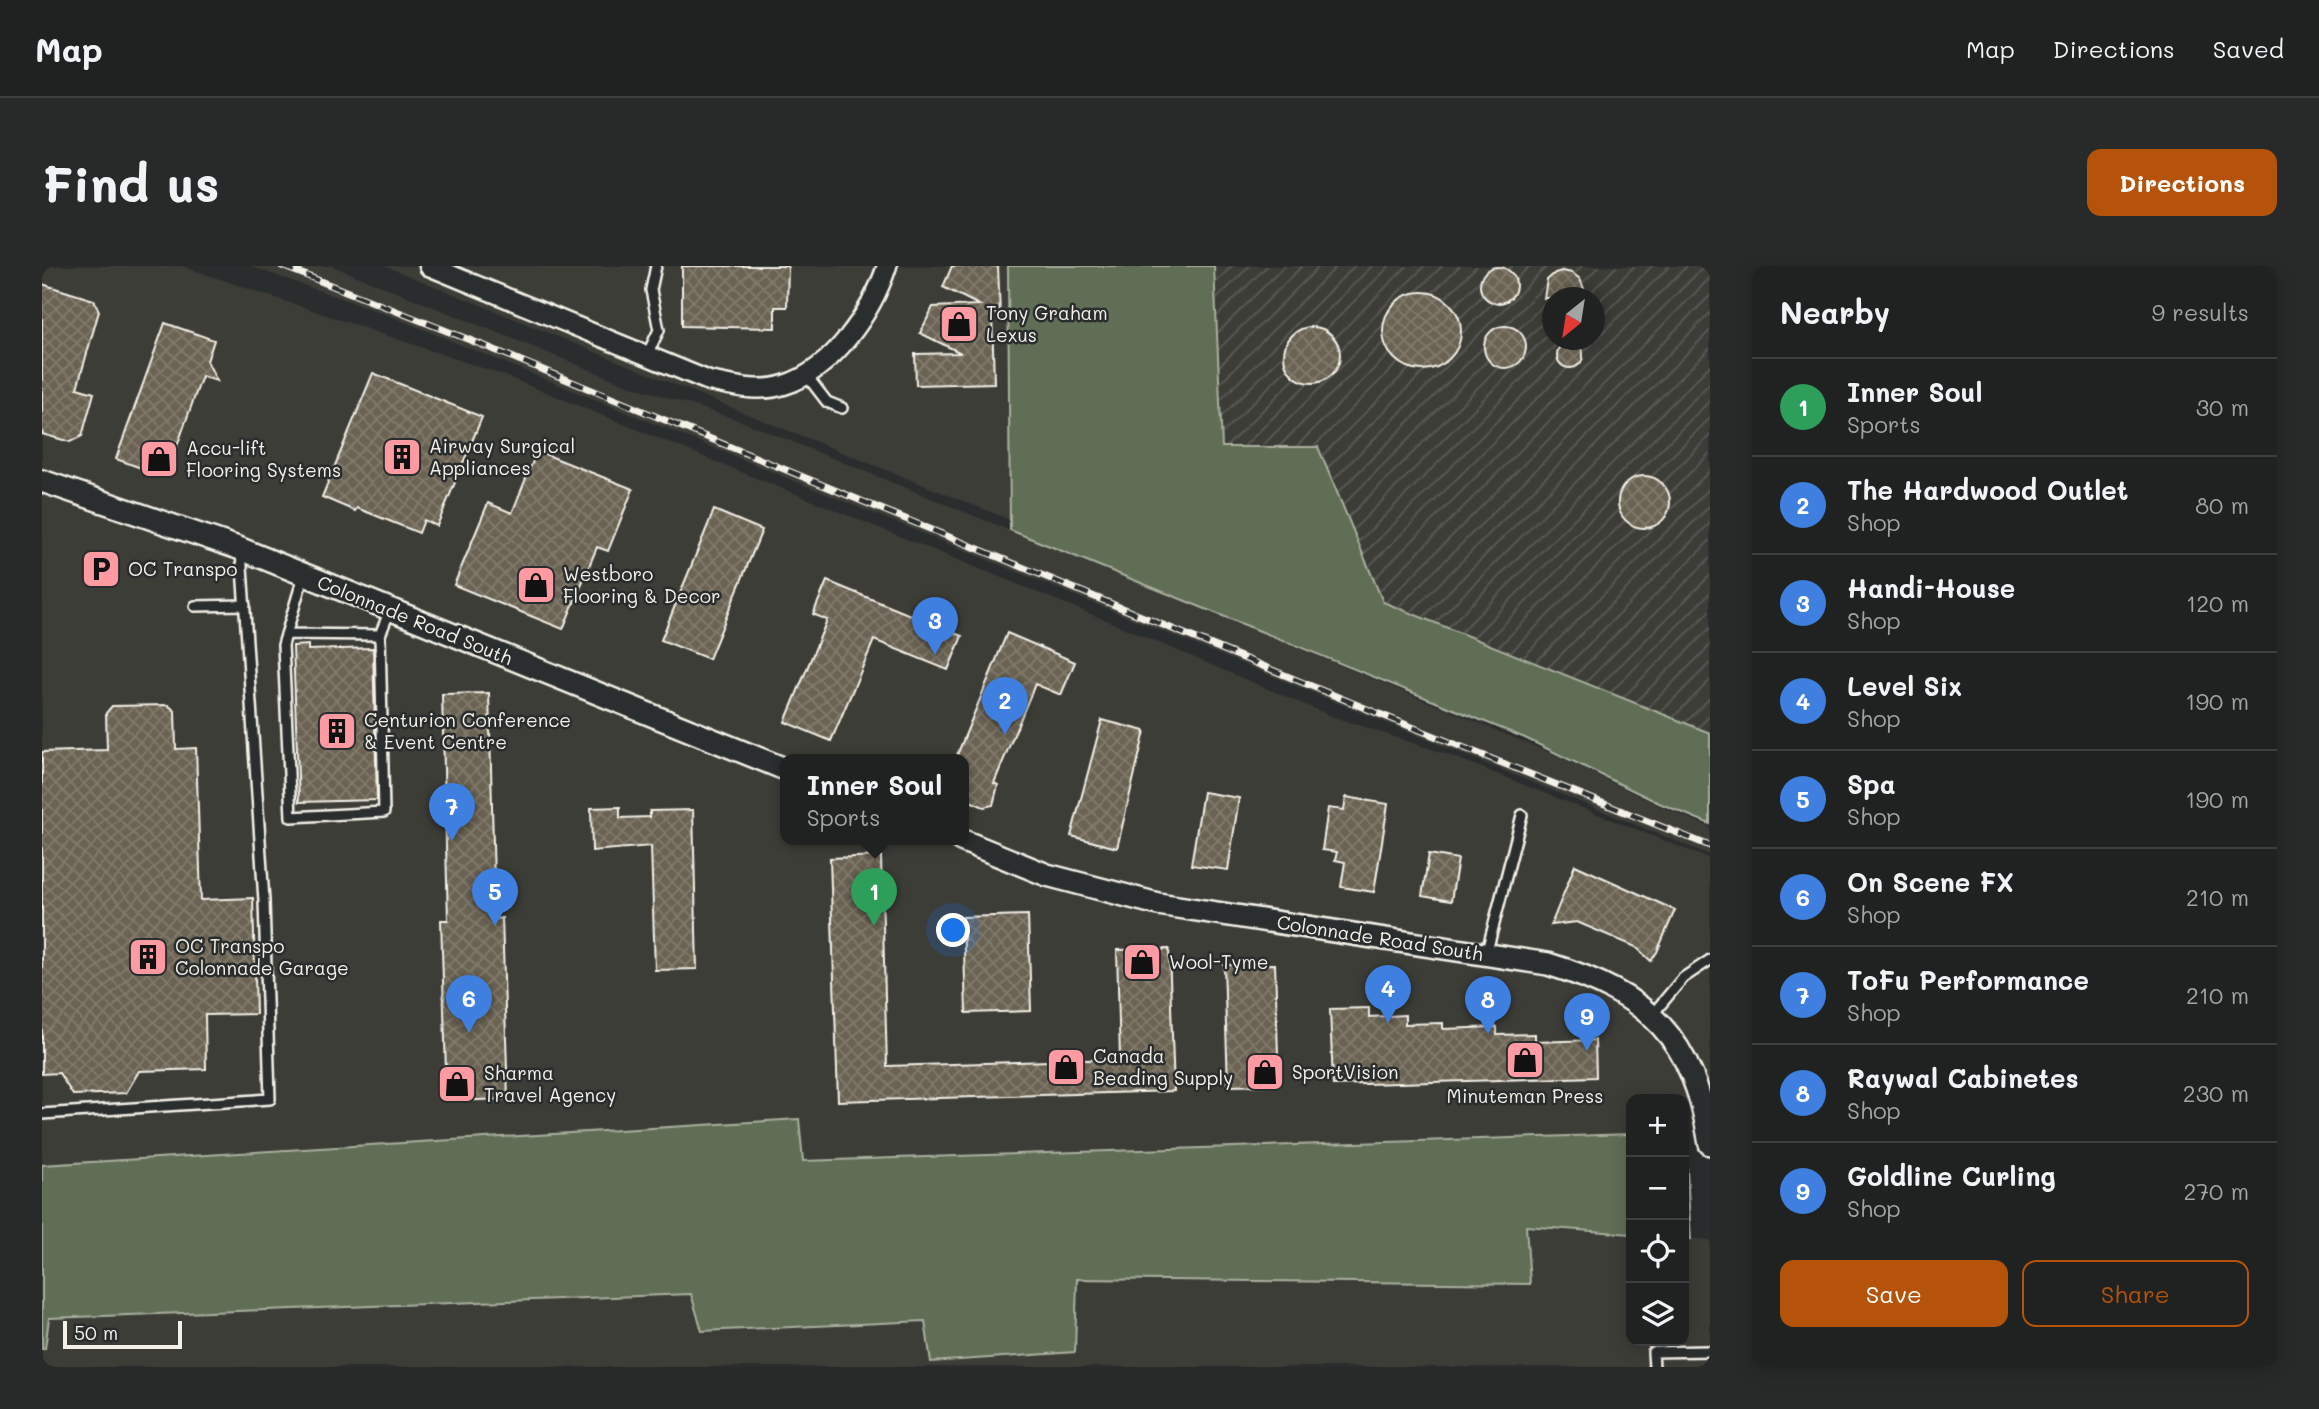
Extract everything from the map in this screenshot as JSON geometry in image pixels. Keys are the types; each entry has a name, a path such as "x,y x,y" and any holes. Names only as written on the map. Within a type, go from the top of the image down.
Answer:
{"street":[{"path":"429,266 709,381 761,389 783,386 807,376 855,329 868,310 887,266"},
{"name":"Colonnade Road South","path":"42,481 241,549 780,767"},
{"name":"Colonnade Road South","path":"969,843 1047,875 1158,904 1548,964 1586,976 1616,990 1652,1015 1675,1042 1694,1076 1705,1113 1710,1144"}],"lane":[{"path":"647,355 659,330 651,290 656,266"},
{"path":"807,376 827,402 842,408"},
{"path":"42,1114 270,1099 264,901 241,549"},
{"path":"304,574 283,645 291,817 384,812 380,635 390,609"},
{"path":"195,606 245,605"},
{"path":"286,634 380,635"},
{"path":"1486,955 1522,815"},
{"path":"1652,1015 1683,978 1710,960"},
{"path":"1654,1367 1653,1352 1710,1351"}],"shaded area":[{"path":"42,266 181,266 503,375 1115,624 1331,716 1449,755 1710,859 1710,1100 1689,1102 1689,1094 1626,1094 1626,1133 803,1161 799,1119 42,1165"},
{"path":"250,266 332,266 625,384 741,421 1558,756 1662,807 1710,827 1710,855 388,315"},
{"path":"385,266 1019,266 1028,527 725,405"},
{"path":"1031,266 1710,266 1710,739 1374,627"},
{"path":"1526,1226 1626,1234 1626,1346 1689,1346 1689,1238 1710,1240 1710,1367 42,1367 42,1349 45,1348 48,1318 691,1294 702,1331 925,1321 932,1362 1075,1352 1076,1279 1529,1284"}],"green space":[{"path":"1008,266 1214,266 1222,447 1318,447 1383,602 1710,733 1710,824 1659,803 1525,738 1010,530"},
{"path":"799,1119 803,1161 1626,1134 1626,1234 1526,1226 1530,1284 1077,1279 1075,1352 931,1362 925,1321 702,1331 691,1294 49,1318 45,1349 42,1349 42,1165"},
{"path":"1689,1204 1691,1239 1689,1239"}],"building":[{"path":"682,266 788,266 787,307 775,307 775,328 682,326"},
{"name":"Tony Graham Lexus","path":"952,266 998,266 1000,316 992,312 994,383 916,385 915,354 961,353 920,333 933,307 979,305 943,287"},
{"path":"1498,267 1511,272 1516,285 1511,298 1498,303 1485,298 1480,285 1485,272"},
{"path":"1555,273 1572,273 1580,279 1583,287 1546,287 1547,280"},
{"path":"42,284 94,300 99,311 77,388 94,393 82,436 70,442 42,434"},
{"path":"1422,292 1437,295 1454,309 1461,331 1458,346 1444,363 1422,370 1407,367 1390,353 1383,331 1386,316 1400,299"},
{"path":"165,323 214,340 207,361 217,381 202,376 166,477 116,459"},
{"path":"1505,326 1520,332 1526,347 1520,362 1505,368 1490,362 1484,347 1490,332"},
{"path":"1307,327 1317,327 1332,335 1338,344 1338,366 1332,375 1317,383 1307,383 1289,371 1284,360 1284,350 1296,332"},
{"path":"1558,350 1582,350 1582,360 1575,367 1565,367 1558,360"},
{"name":"Airway Surgical Appliances","path":"373,373 482,417 437,526 424,520 419,533 322,497"},
{"path":"537,451 633,489 608,551 597,547 563,629 454,585 488,503 512,513"},
{"path":"1644,476 1654,478 1662,484 1668,492 1668,512 1662,520 1654,526 1644,528 1634,526 1626,520 1620,512 1618,502 1620,492 1626,484 1634,478"},
{"path":"714,510 762,530 709,659 661,640"},
{"path":"827,581 962,636 948,670 874,640 831,741 785,722 827,620 813,614"},
{"path":"1007,633 1075,662 1061,695 1035,684 994,783 998,785 993,805 984,807 969,801 969,754 957,754"},
{"name":"Centurion Conference & Event Centre","path":"308,645 308,650 373,648 377,800 299,802 293,646"},
{"path":"489,693 495,919 502,918 508,1099 447,1101 441,920 448,920 442,694"},
{"name":"OC Transpo Colonnade Garage","path":"168,705 175,711 176,749 196,748 201,900 253,898 256,1014 205,1015 206,1069 139,1071 126,1093 73,1095 59,1073 42,1074 42,752 107,750 106,713 112,706"},
{"path":"1102,720 1145,731 1117,848 1071,836"},
{"path":"1203,792 1239,798 1228,870 1191,865"},
{"path":"1346,797 1388,804 1374,892 1341,887 1345,862 1335,860 1337,852 1322,850 1328,808 1344,810"},
{"path":"620,807 620,818 650,817 650,811 693,810 697,969 655,970 651,846 592,851 591,808"},
{"path":"1429,854 1458,859 1451,901 1422,896"},
{"path":"881,856 887,1066 1120,1059 1117,950 1169,949 1174,1091 838,1101 830,858"},
{"path":"1575,865 1675,910 1651,961 1636,947 1577,922 1551,925"},
{"path":"1028,915 1031,1011 966,1013 963,917"},
{"path":"1275,964 1279,1085 1228,1086 1224,965"},
{"path":"1369,1008 1369,1017 1405,1015 1405,1024 1443,1023 1443,1029 1497,1027 1497,1035 1535,1034 1535,1042 1595,1040 1596,1077 1333,1085 1330,1009"}],"railway":[{"path":"282,266 485,346 1377,713 1710,846"}],"place":[{"name":"Tony Graham Lexus","path":"959,324"},
{"name":"Airway Surgical Appliances","path":"402,457"},
{"name":"Accu-lift Flooring Systems","path":"159,459"},
{"name":"OC Transpo","path":"101,569"},
{"name":"Westboro Flooring & Decor","path":"536,585"},
{"name":"Handi-House","path":"935,655"},
{"name":"Centurion Conference & Event Centre","path":"337,731"},
{"name":"The Hardwood Outlet","path":"1005,735"},
{"name":"ToFu Performance","path":"452,841"},
{"name":"Spa","path":"495,926"},
{"name":"Inner Soul","path":"874,926"},
{"name":"OC Transpo Colonnade Garage","path":"148,957"},
{"name":"Wool-Tyme","path":"1142,962"},
{"name":"Level Six","path":"1388,1023"},
{"name":"On Scene FX","path":"469,1033"},
{"name":"Raywal Cabinetes","path":"1488,1034"},
{"name":"Goldline Curling","path":"1587,1051"},
{"name":"Minuteman Press","path":"1525,1060"},
{"name":"Canada Beading Supply","path":"1066,1067"},
{"name":"SportVision","path":"1265,1072"},
{"name":"Sharma Travel Agency","path":"457,1084"}]}
